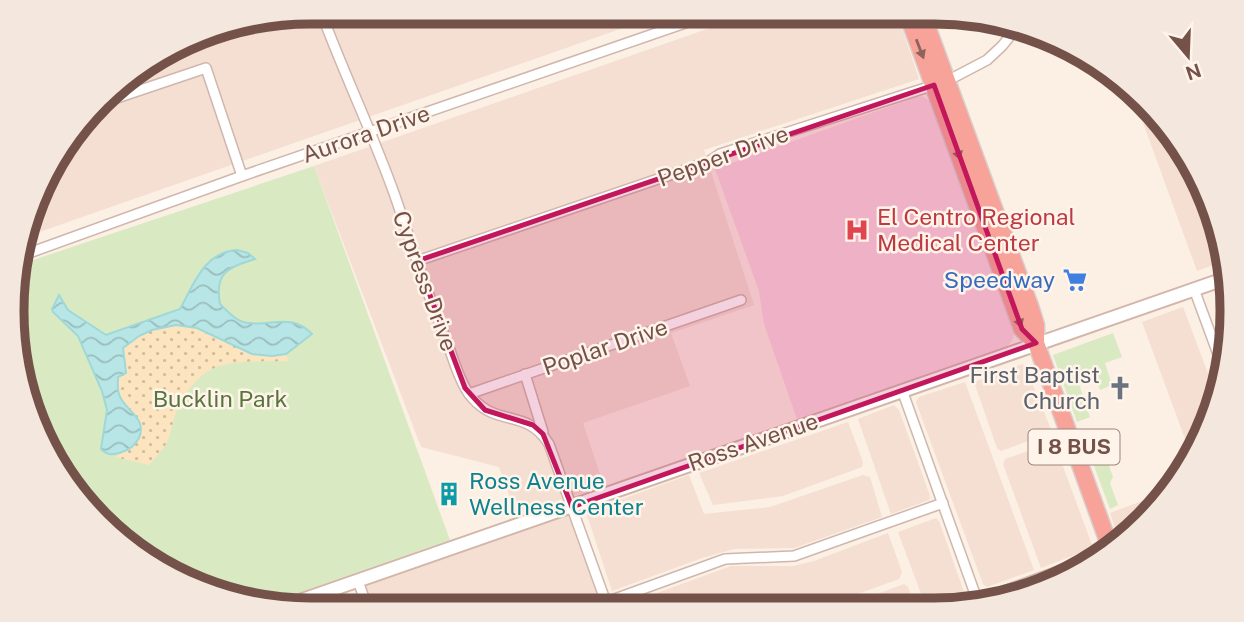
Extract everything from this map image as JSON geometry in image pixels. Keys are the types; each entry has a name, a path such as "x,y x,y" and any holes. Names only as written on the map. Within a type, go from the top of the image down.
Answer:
{"highway":[{"name":"I 8 BUS","path":"912,24 940,83 988,213 1036,326 1036,343 1107,538"},
{"name":"I 8 BUS","path":"925,24 940,83"}],"street":[{"name":"Cypress Drive","path":"326,24 371,131 446,341 469,394 485,410 496,416 520,420 533,425 543,434"},
{"name":"Aurora Drive","path":"31,252 680,24"},
{"name":"Pepper Drive","path":"417,261 708,162 720,154 940,83 987,60 1011,35"},
{"path":"121,96 206,68 242,176"},
{"name":"Ross Avenue","path":"309,598 1218,281"},
{"path":"1194,289 1217,350"},
{"name":"Poplar Drive","path":"469,394 741,300"},
{"path":"525,374 543,434 550,443 604,598"},
{"path":"902,390 973,595"},
{"path":"625,598 725,559 794,556 943,503"},
{"path":"358,581 364,598"}],"highlighted area":[{"path":"934,85 1022,329 1036,343 572,507 543,434 533,425 485,410 465,388 417,261"}],"shaded area":[{"path":"311,24 635,24 35,233 46,201 63,168 108,108 152,73 201,46 255,30"},
{"path":"721,24 901,24 919,79 704,150 754,305 671,333 690,386 583,423 604,486 516,514 499,467 421,447 314,166"},
{"name":"El Centro Regional Medical Center","path":"919,96 932,103 1014,332 1013,339 1007,347 798,422 764,324 759,291 715,169"},
{"path":"1139,112 1171,152 1198,201 1215,264 1197,271"},
{"path":"1183,307 1211,381 1198,421 1187,444 1142,322"},
{"path":"1023,364 1052,432 1001,451 997,448 974,382"},
{"path":"965,382 1034,570 987,587 983,584 916,402 919,397"},
{"path":"894,405 899,410 930,496 929,500 891,514 858,419"},
{"path":"848,422 863,462 862,467 783,496 713,505 699,473"},
{"path":"1054,442 1092,545 1090,549 1041,568 1003,464 1005,459"},
{"path":"689,475 704,514 770,507 863,475 870,477 882,517 794,548 734,549 612,591 586,512"},
{"path":"1149,498 1116,531 1110,513"},
{"path":"572,507 604,598 364,598 358,581"},
{"path":"936,518 964,592 963,596 923,598 898,532"},
{"path":"888,533 902,572 899,579 847,598 643,598 731,566 793,566 814,561"},
{"path":"904,584 912,598 866,598"}],"green space":[{"name":"Bucklin Park","path":"314,166 450,540 288,597 237,588 201,576 152,549 108,514 73,470 58,446 29,362 24,311 29,261"},
{"path":"1113,333 1122,357 1105,363 1112,385 1100,390 1092,369 1076,375 1090,417 1077,422 1053,355"},
{"path":"1093,463 1108,463 1113,477 1110,483 1118,505 1110,509"}],"sand":[{"path":"185,325 245,350 269,355 286,354 288,361 237,362 211,369 188,390 176,412 166,444 149,465 115,457 132,446 138,426 138,418 119,396 118,376 126,373 122,348 151,330"}],"water":[{"path":"237,250 248,253 255,259 237,265 221,278 220,304 240,321 290,322 312,334 286,354 272,356 252,354 197,328 176,325 139,336 123,348 126,373 118,377 118,392 121,400 138,419 141,431 132,447 116,454 106,453 101,449 107,410 102,391 78,336 53,312 59,295 68,310 106,335 180,309 195,280 208,263 226,252"}],"place":[{"name":"El Centro Regional Medical Center","path":"857,230"},
{"name":"Speedway","path":"1075,280"},
{"name":"First Baptist Church","path":"1120,388"},
{"name":"Ross Avenue Wellness Center","path":"449,494"}]}
